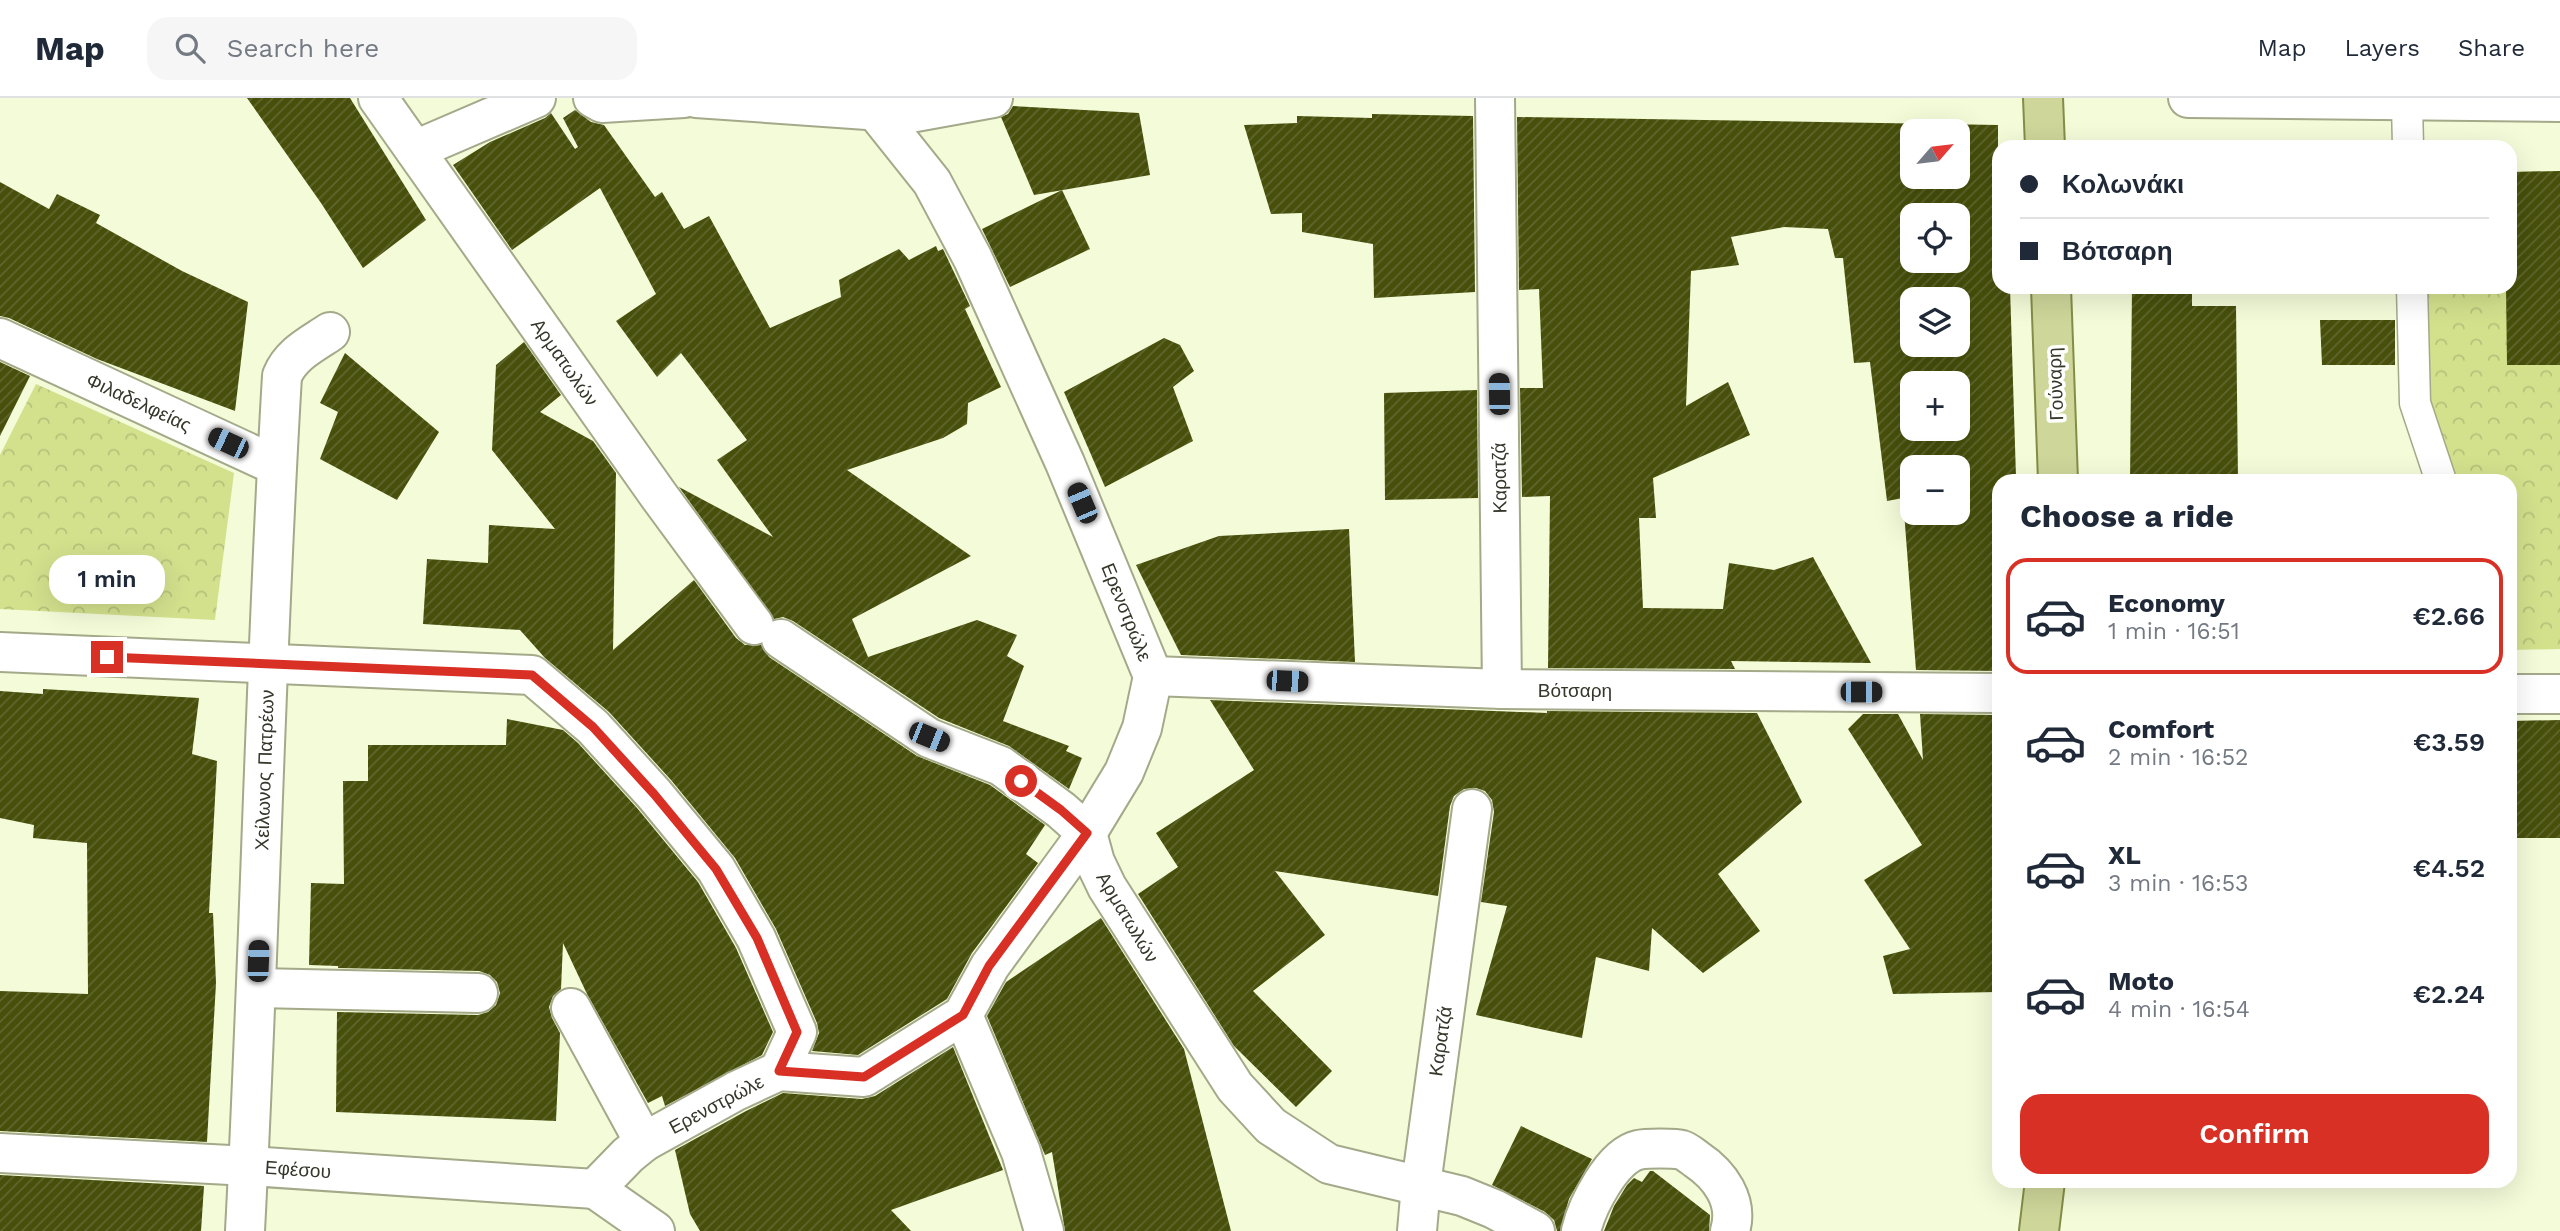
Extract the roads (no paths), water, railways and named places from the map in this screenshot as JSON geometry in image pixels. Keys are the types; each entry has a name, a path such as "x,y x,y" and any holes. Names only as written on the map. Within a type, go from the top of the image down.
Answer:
{"main road":[{"path":"2043,98 2045,140"},
{"name":"Γούναρη","path":"2051,294 2059,474"},
{"path":"2039,1231 2044,1188"}],"street":[{"name":"Αρματωλών","path":"379,98 652,485 767,632 929,737 1001,766 1061,810 1087,833 1095,862 1107,887 1235,1087 1271,1126 1329,1164 1473,1200 1535,1231"},
{"path":"415,150 536,98"},
{"path":"593,98 602,103 684,98"},
{"path":"696,98 869,104 925,112 993,98"},
{"name":"Καρατζά","path":"1495,98 1502,689"},
{"path":"2188,98 2560,102"},
{"name":"Ερενστρώλε","path":"614,1209 628,1155 644,1142 736,1091 779,1071 864,1077 963,1015 989,966 1087,833 1124,772 1135,748 1148,705 1153,676 1065,463 974,259 932,183 869,104"},
{"name":"Χείλωνος Πατρέων","path":"245,1231 258,988 267,664 282,376 287,364 295,356 330,332"},
{"name":"Φιλαδελφείας","path":"0,338 277,466"},
{"path":"0,652 532,675 593,727 654,794 716,869 757,938 797,1032 779,1071"},
{"name":"Βότσαρη","path":"1153,676 1502,689 1992,693"},
{"path":"2517,694 2560,694"},
{"name":"Καρατζά","path":"1417,1231 1472,809"},
{"path":"258,988 478,993"},
{"path":"571,1008 644,1142"},
{"path":"963,1015 1021,1152 1044,1231"},
{"path":"1581,1231 1584,1217 1620,1158 1639,1150 1683,1150 1712,1170 1730,1198 1734,1218 1730,1231"},
{"name":"Εφέσου","path":"0,1153 249,1166 614,1209"},
{"path":"614,1209 655,1231"}],"lane":[{"path":"2407,102 2409,140"},
{"path":"2412,294 2415,403 2439,474"}]}
